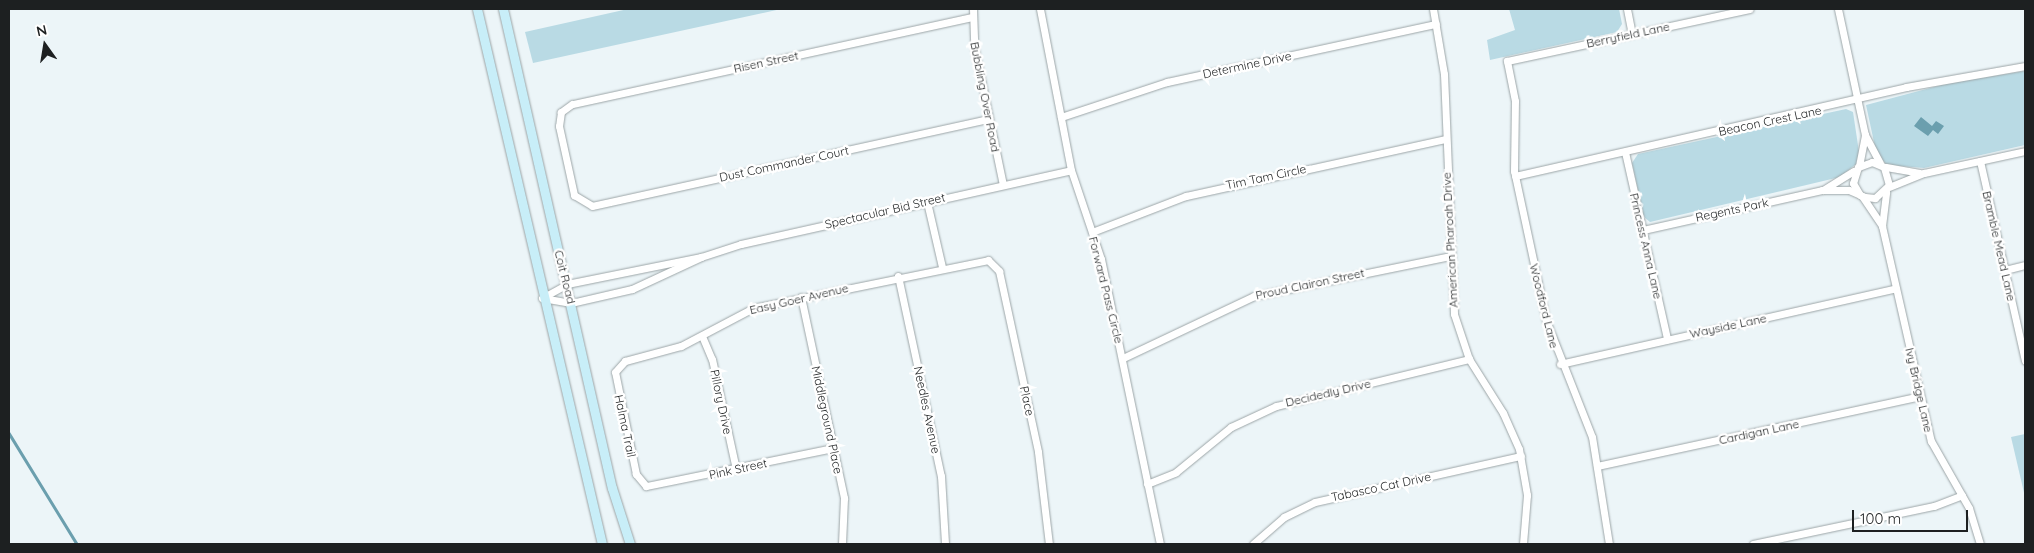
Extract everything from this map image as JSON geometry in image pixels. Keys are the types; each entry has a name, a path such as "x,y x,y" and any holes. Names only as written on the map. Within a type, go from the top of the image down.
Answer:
{"main road":[{"path":"476,9 542,298 602,544"},
{"name":"Coit Road","path":"503,9 612,488 630,544"}],"street":[{"name":"Bubbling Over Road","path":"972,9 989,119 1003,185"},
{"name":"Forward Pass Circle","path":"1040,9 1070,170 1092,232 1123,358 1160,544"},
{"name":"American Pharoah Drive","path":"1433,9 1444,74 1445,139 1454,314 1469,359 1507,420 1521,456 1528,502 1523,544"},
{"path":"1627,9 1632,34"},
{"name":"Berryfield Lane","path":"1507,61 1749,9"},
{"path":"1838,9 1865,135 1881,165 1889,175 1887,189"},
{"name":"Risen Street","path":"579,202 559,126 561,112 572,104 972,17"},
{"name":"Determine Drive","path":"1060,117 1174,81 1436,24"},
{"name":"Woodford Lane","path":"1507,61 1515,101 1515,176 1546,320 1560,364 1589,428 1609,544"},
{"name":"Beacon Crest Lane","path":"1515,176 1858,102 1950,78 2025,66"},
{"name":"Dust Commander Court","path":"579,202 594,205 989,119"},
{"path":"1865,135 1853,183 1861,195 1875,198 1887,189 1924,173 2025,151"},
{"name":"Tim Tam Circle","path":"1092,232 1177,198 1445,139"},
{"name":"Princess Anna Lane","path":"1625,152 1667,339"},
{"name":"Bramble Mead Lane","path":"1980,161 2025,361"},
{"path":"1857,168 1869,162 1895,171 1924,173"},
{"name":"Regents Park","path":"1643,230 1822,190 1857,168"},
{"name":"Spectacular Bid Street","path":"542,298 571,303 644,286 701,258 735,245 1070,170"},
{"name":"Ivy Bridge Lane","path":"1887,189 1882,226 1933,446 1962,495 1980,544"},
{"name":"Regents Park","path":"1822,190 1861,195"},
{"name":"Ivy Bridge Lane","path":"1861,195 1882,226"},
{"path":"928,202 942,267"},
{"name":"Proud Clairon Street","path":"1123,358 1254,296 1450,256"},
{"name":"Spectacular Bid Street","path":"542,298 567,284 701,258"},
{"name":"Easy Goer Avenue","path":"618,367 628,360 674,349 702,336 743,312 981,258 991,261"},
{"name":"Place","path":"991,261 999,272 1038,452 1049,544"},
{"path":"2005,270 2025,265"},
{"name":"Needles Avenue","path":"898,276 941,476 945,544"},
{"name":"Wayside Lane","path":"1560,364 1896,288"},
{"name":"Middleground Place","path":"800,298 844,503 842,544"},
{"name":"Pillory Drive","path":"702,336 712,359 736,469"},
{"name":"Decidedly Drive","path":"1147,484 1169,475 1231,428 1276,406 1469,359"},
{"name":"Halma Trail","path":"618,367 615,380 636,474 642,484"},
{"name":"Cardigan Lane","path":"1597,466 1920,396"},
{"name":"Pink Street","path":"642,484 655,487 833,448"},
{"name":"Tabasco Cat Drive","path":"1253,544 1284,517 1315,502 1521,456"},
{"path":"1752,544 1934,506 1962,495"}],"shaded area":[{"path":"628,9 781,9 533,63 525,32"},
{"path":"1509,9 1619,9 1622,24 1617,32 1490,60 1487,40 1515,30"},
{"path":"2025,71 2025,145 1924,168 1888,165 1877,156 1866,105 1949,83"},
{"path":"1846,109 1853,112 1859,152 1856,164 1840,177 1650,222 1644,217 1632,163 1638,154"},
{"path":"1921,117 1932,126 1936,121 1944,126 1938,134 1933,130 1928,136 1914,126"},
{"path":"2025,434 2025,497 2011,437"}],"waterway":[{"path":"9,433 77,544"}]}
